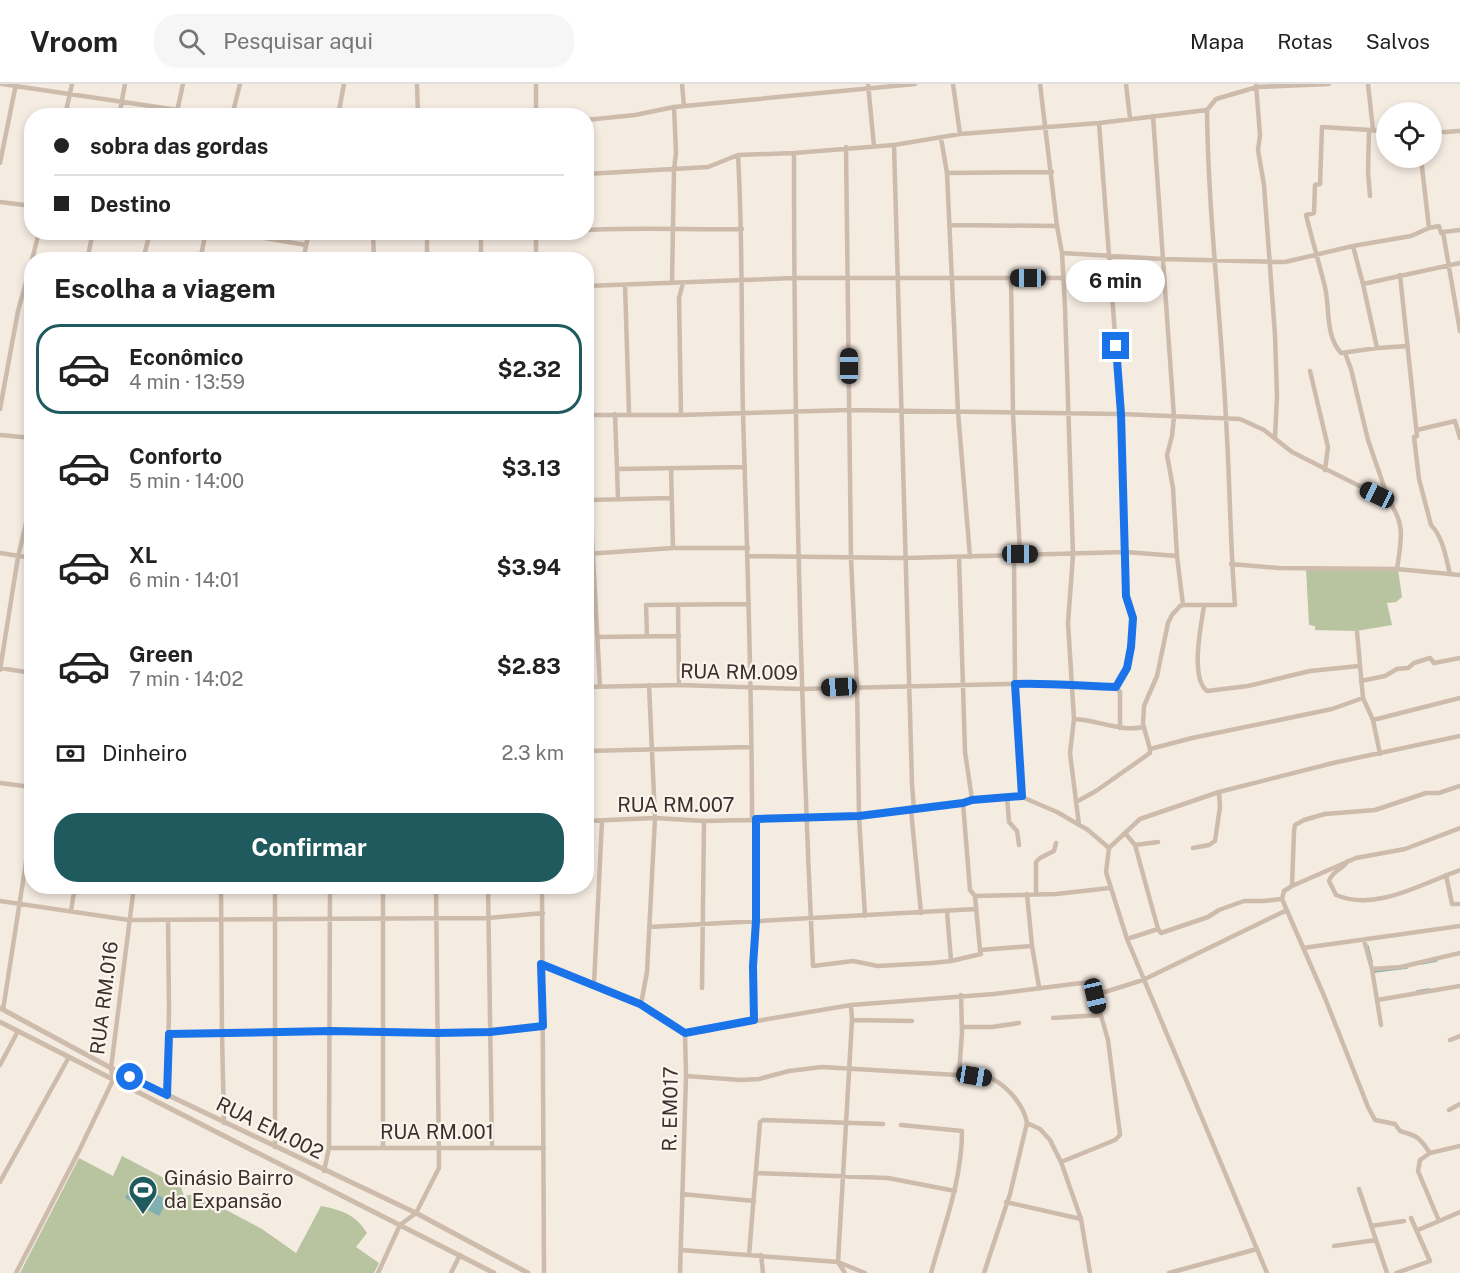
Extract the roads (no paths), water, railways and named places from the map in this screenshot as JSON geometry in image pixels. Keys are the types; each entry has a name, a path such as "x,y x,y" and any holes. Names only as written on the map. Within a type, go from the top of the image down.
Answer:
{"street":[{"path":"2,84 170,108"},
{"path":"67,108 72,84"},
{"path":"120,108 125,84"},
{"path":"178,108 183,84"},
{"path":"234,108 240,84"},
{"path":"340,108 345,84"},
{"path":"417,84 418,108"},
{"path":"536,84 536,108"},
{"path":"682,84 684,106"},
{"path":"594,119 674,107 868,86 915,84"},
{"path":"953,84 960,134"},
{"path":"1040,84 1062,253 1072,555 1068,623 1074,719 1070,753 1079,825"},
{"path":"1126,84 1130,118"},
{"path":"1076,802 1096,792 1150,753 1144,727 1144,706 1157,676 1168,623 1172,615 1183,605 1235,605 1207,110 1216,99 1257,86 1329,84"},
{"path":"1368,84 1371,130 1368,172 1370,196"},
{"path":"0,164 16,85"},
{"path":"868,86 874,146"},
{"path":"1257,86 1260,132 1258,150 1264,185 1276,366 1275,437"},
{"path":"672,283 676,153 674,107"},
{"path":"594,174 708,167 738,155 874,146 960,134 1099,123 1207,110"},
{"path":"1153,116 1174,417 1167,454 1173,488 1177,556 1183,605"},
{"path":"1099,123 1121,414 1126,596 1133,618 1127,668 1116,687 1120,692 1120,728"},
{"path":"1376,130 1322,127 1320,184 1315,185 1314,213 1306,214 1325,289 1326,312 1334,345 1341,353 1408,346"},
{"path":"1442,132 1459,130"},
{"path":"941,138 947,173 958,412 970,557"},
{"path":"894,144 912,810 921,913"},
{"path":"846,147 851,558 857,686 859,816 865,916"},
{"path":"794,153 795,411 801,688 813,966 853,961 878,966 951,961 981,954 975,896 970,890 963,803"},
{"path":"738,155 742,229 743,413 756,921 753,966 754,1020"},
{"path":"1422,168 1430,228"},
{"path":"947,173 1052,172"},
{"path":"0,202 24,206"},
{"path":"949,225 1057,226"},
{"path":"1062,253 1163,259 1285,262 1353,246 1411,236 1439,226 1443,232 1460,331"},
{"path":"594,230 742,229"},
{"path":"1443,232 1460,230"},
{"path":"276,240 306,245"},
{"path":"305,252 307,240"},
{"path":"1353,246 1377,348"},
{"path":"1363,284 1460,263"},
{"path":"1400,275 1417,430 1417,436 1414,437 1419,479 1431,525 1436,530 1443,547 1450,574"},
{"path":"594,286 794,278 1063,278"},
{"path":"1011,278 1017,555 1015,684 1022,796"},
{"path":"681,415 679,298 683,283"},
{"path":"626,285 629,413"},
{"path":"0,409 24,289"},
{"path":"1345,353 1374,461 1389,501 1399,516 1401,530 1397,569"},
{"path":"1310,370 1328,447 1325,470"},
{"path":"594,415 629,413 681,415 849,410 1226,418 1249,422 1275,437 1292,452 1389,501"},
{"path":"615,414 618,499"},
{"path":"1417,430 1455,421 1460,438"},
{"path":"0,435 24,437"},
{"path":"617,469 746,467"},
{"path":"671,468 673,548"},
{"path":"594,500 672,498"},
{"path":"24,531 0,669 24,672"},
{"path":"594,553 673,548 748,548"},
{"path":"747,556 906,558 1126,552 1177,556"},
{"path":"0,553 24,557"},
{"path":"959,557 965,752 972,800"},
{"path":"1232,564 1268,567 1397,569 1460,575"},
{"path":"594,574 600,686"},
{"path":"647,636 646,605 749,604"},
{"path":"678,605 679,685"},
{"path":"1204,606 1198,652 1200,681 1202,687 1207,691 1248,686 1310,671 1359,666"},
{"path":"1357,632 1363,698 1373,720 1380,754"},
{"path":"597,637 679,636"},
{"path":"1361,681 1385,676 1397,669 1408,668 1414,663 1430,658 1434,663 1438,663 1460,657"},
{"name":"RUA RM.009","path":"594,686 679,685 801,688 1044,683 1116,687"},
{"path":"640,1004 647,972 655,818 649,685"},
{"path":"1150,749 1177,741 1327,710 1363,698"},
{"path":"1373,720 1460,698"},
{"path":"1074,719 1090,720 1120,728 1144,727"},
{"path":"1267,1273 1127,939 1106,872 1109,848 1140,819 1219,792 1333,763 1460,736"},
{"path":"594,751 751,747"},
{"path":"0,783 24,787"},
{"path":"1292,885 1294,831 1299,822 1325,814 1382,808 1426,793 1439,793 1460,786"},
{"path":"1193,848 1209,845 1215,841 1220,807 1219,792"},
{"name":"RUA RM.007","path":"594,821 655,818 704,821 859,816 972,800 1022,796 1079,825 1109,848"},
{"path":"1007,797 1009,822 1017,831 1019,845"},
{"path":"594,984 602,821"},
{"path":"702,988 704,821"},
{"path":"1430,1153 1421,1139 1414,1134 1400,1131 1395,1124 1375,1120 1282,899 1284,891 1292,885 1348,861 1405,849 1460,828"},
{"path":"1125,833 1135,845 1161,933 1208,917 1219,910 1244,901 1282,899"},
{"path":"1135,845 1158,842"},
{"path":"1036,894 1036,862 1054,851 1056,843"},
{"path":"1348,861 1333,872 1329,881 1336,895 1347,900 1389,896 1460,870"},
{"path":"2,1009 24,873"},
{"path":"1446,874 1452,904 1460,904"},
{"path":"975,896 1056,894 1110,888"},
{"path":"71,911 74,894"},
{"name":"RUA RM.016","path":"113,1080 111,1068 133,894"},
{"path":"221,894 224,1123"},
{"path":"275,894 275,1147"},
{"path":"324,1171 329,1148 330,894"},
{"path":"382,1147 383,894"},
{"path":"378,1273 400,1225 416,1213 439,1168 436,894"},
{"path":"488,894 492,1147"},
{"path":"542,894 544,1273"},
{"path":"1027,894 1039,987"},
{"path":"0,901 129,920 436,919 543,914"},
{"path":"649,927 811,920 976,909"},
{"path":"1095,996 1143,980 1287,910"},
{"path":"947,911 951,961"},
{"path":"167,1095 168,920"},
{"path":"1303,948 1460,926"},
{"path":"1127,939 1158,929"},
{"path":"1364,940 1372,969 1381,1025"},
{"path":"980,950 1032,946"},
{"path":"1372,969 1401,967 1460,953"},
{"path":"541,964 640,1004 685,1033 851,1005 994,994 1089,982 1092,984 1113,1064 1120,1135 1115,1140 1061,1162"},
{"path":"1377,1000 1460,986"},
{"path":"959,1075 961,995"},
{"path":"846,1273 838,1262 851,1005"},
{"name":"RUA EM.002","path":"2,1009 111,1068 416,1213 528,1273"},
{"path":"1053,1018 1100,1015"},
{"path":"852,1020 912,1021"},
{"name":"RUA EM.002","path":"0,1022 494,1273"},
{"path":"962,1027 992,1027 1019,1023"},
{"path":"169,1034 331,1031 490,1032 543,1026"},
{"path":"0,1065 18,1031"},
{"name":"R. EM017","path":"680,1273 686,1076 685,1033"},
{"path":"1450,1040 1460,1036"},
{"path":"0,1182 69,1057"},
{"path":"686,1076 759,1079 789,1071 822,1067 992,1078 1020,1105 1025,1112 1027,1123 1010,1194 984,1273"},
{"path":"16,1273 79,1152 113,1080"},
{"path":"1449,1110 1460,1104"},
{"path":"749,1255 760,1122 763,1120 883,1124"},
{"path":"1027,1123 1040,1129 1050,1140 1061,1162 1081,1219 1090,1273"},
{"path":"902,1125 962,1131 962,1153 955,1191 931,1273"},
{"path":"1439,1221 1418,1172 1420,1160 1422,1156 1430,1153 1460,1146"},
{"name":"RUA RM.001","path":"329,1148 544,1148"},
{"path":"756,1173 888,1178 955,1191"},
{"path":"1359,1189 1387,1273"},
{"path":"682,1194 754,1201"},
{"path":"1006,1202 1081,1219"},
{"path":"1418,1230 1460,1212"},
{"path":"1395,1273 1430,1261 1412,1218"},
{"path":"1371,1226 1404,1221"},
{"path":"1334,1246 1376,1240"},
{"path":"1169,1273 1257,1249"},
{"path":"681,1251 838,1262 866,1273"},
{"path":"451,1273 460,1255"},
{"path":"761,1255 763,1273"}],"water":[{"path":"134,1182 167,1200 159,1216 125,1198"}],"waterway":[{"path":"1368,946 1372,962"},
{"path":"1421,964 1437,961"},
{"path":"1374,972 1407,968"},
{"path":"1417,991 1429,989"}],"place":[{"name":"Ginásio Bairro da Expansão","path":"143,1216"}]}
